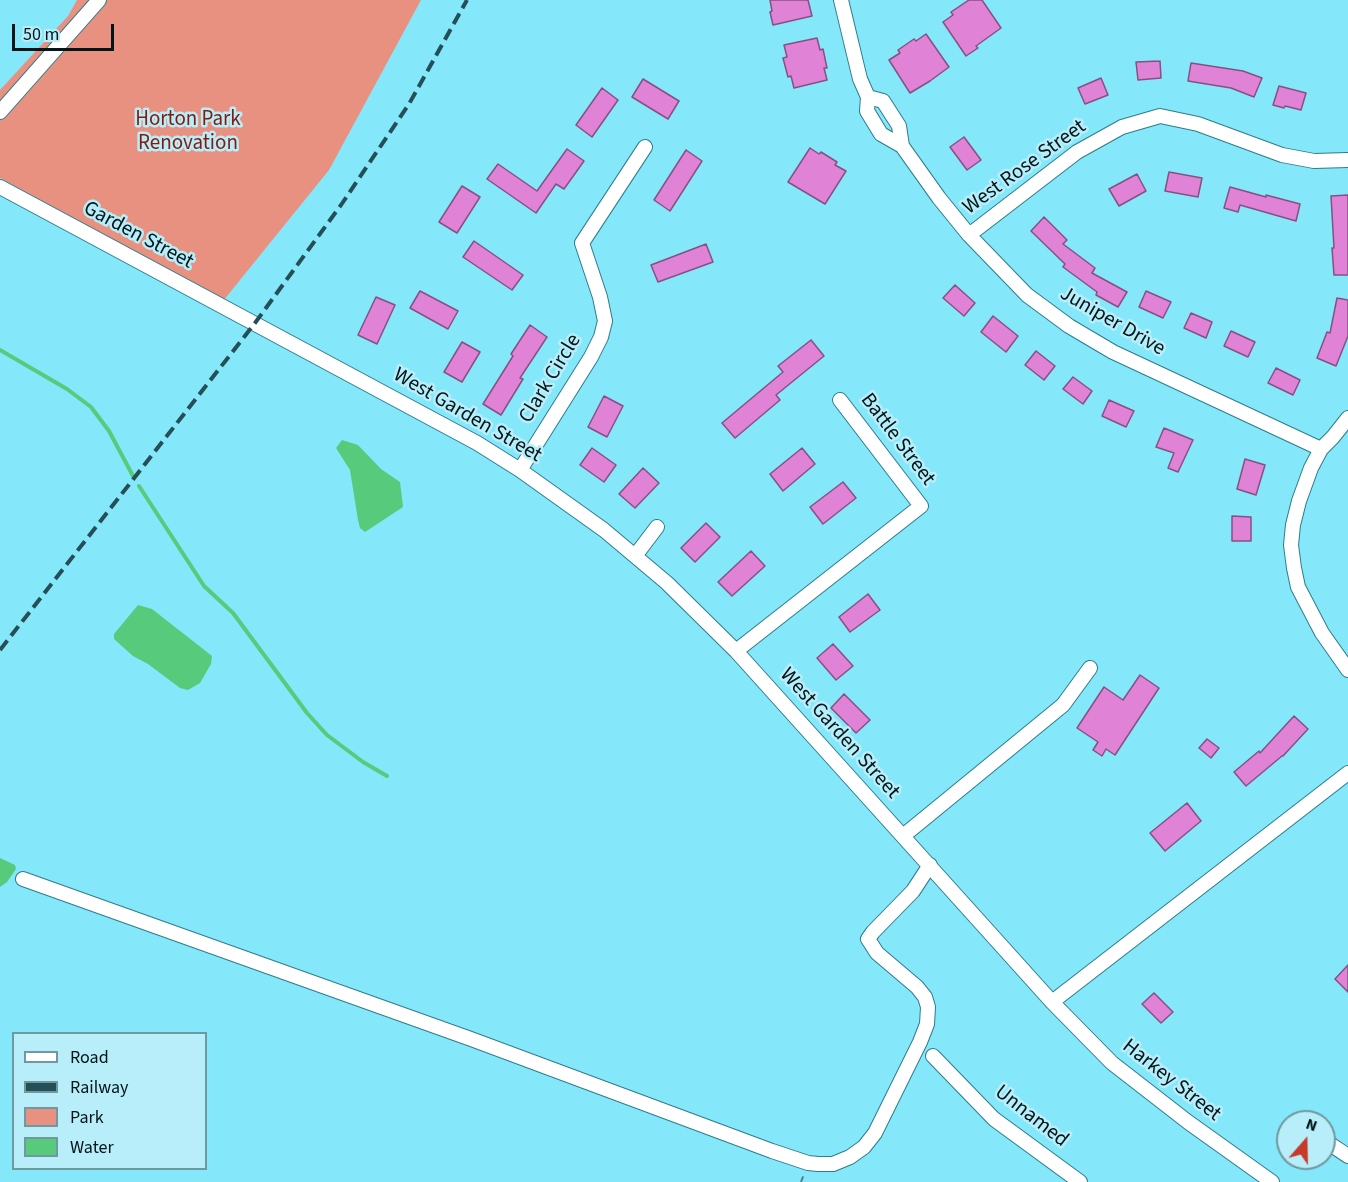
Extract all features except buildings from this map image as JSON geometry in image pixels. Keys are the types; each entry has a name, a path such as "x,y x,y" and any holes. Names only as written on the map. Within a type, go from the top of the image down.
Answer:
{"street":[{"path":"0,112 99,0"},
{"name":"Juniper Drive","path":"842,0 860,79 868,97 867,111 881,134 902,146 969,235 1027,295 1069,326 1113,352 1321,449"},
{"name":"Juniper Drive","path":"868,97 883,102 899,126 902,146"},
{"name":"West Rose Street","path":"969,235 1077,152 1122,127 1160,116 1198,124 1282,155 1314,161 1348,160"},
{"name":"Clark Circle","path":"520,470 601,338 605,321 600,297 582,243 645,147"},
{"name":"Garden Street","path":"0,187 255,323"},
{"name":"West Garden Street","path":"255,323 477,442 604,530 667,583 736,651 1052,1002"},
{"name":"Battle Street","path":"736,651 921,506 840,400"},
{"path":"1348,417 1321,449 1307,479 1293,525 1291,545 1298,587 1322,633 1348,670"},
{"path":"635,556 657,527"},
{"path":"903,836 1063,705 1090,668"},
{"path":"1052,1002 1348,774"},
{"path":"23,879 460,1035 772,1151 808,1163 833,1164 864,1147 875,1133 927,1024 928,1007 925,997 917,987 877,953 868,939 913,891 930,865"},
{"name":"Harkey Street","path":"1052,1002 1112,1063 1188,1122 1272,1182"},
{"name":"Unnamed","path":"933,1056 994,1119 1080,1182"}],"green space":[{"name":"Horton Park Renovation","path":"77,0 421,0 329,170 223,301 0,178 0,90 68,16"}],"water":[{"path":"342,440 358,445 381,469 400,482 403,507 365,532 360,528 358,520 350,470 336,448"},
{"path":"138,605 152,609 212,656 211,664 200,683 188,690 180,688 148,664 133,656 114,639 114,634"},
{"path":"0,858 15,865 16,869 7,882 0,887"}],"waterway":[{"path":"0,350 67,389 91,407 109,431 133,476"},
{"path":"139,486 204,586 233,613 307,713 327,735 363,762 387,776"}],"railway":[{"path":"0,650 255,323 341,205 409,104 467,0"}]}
